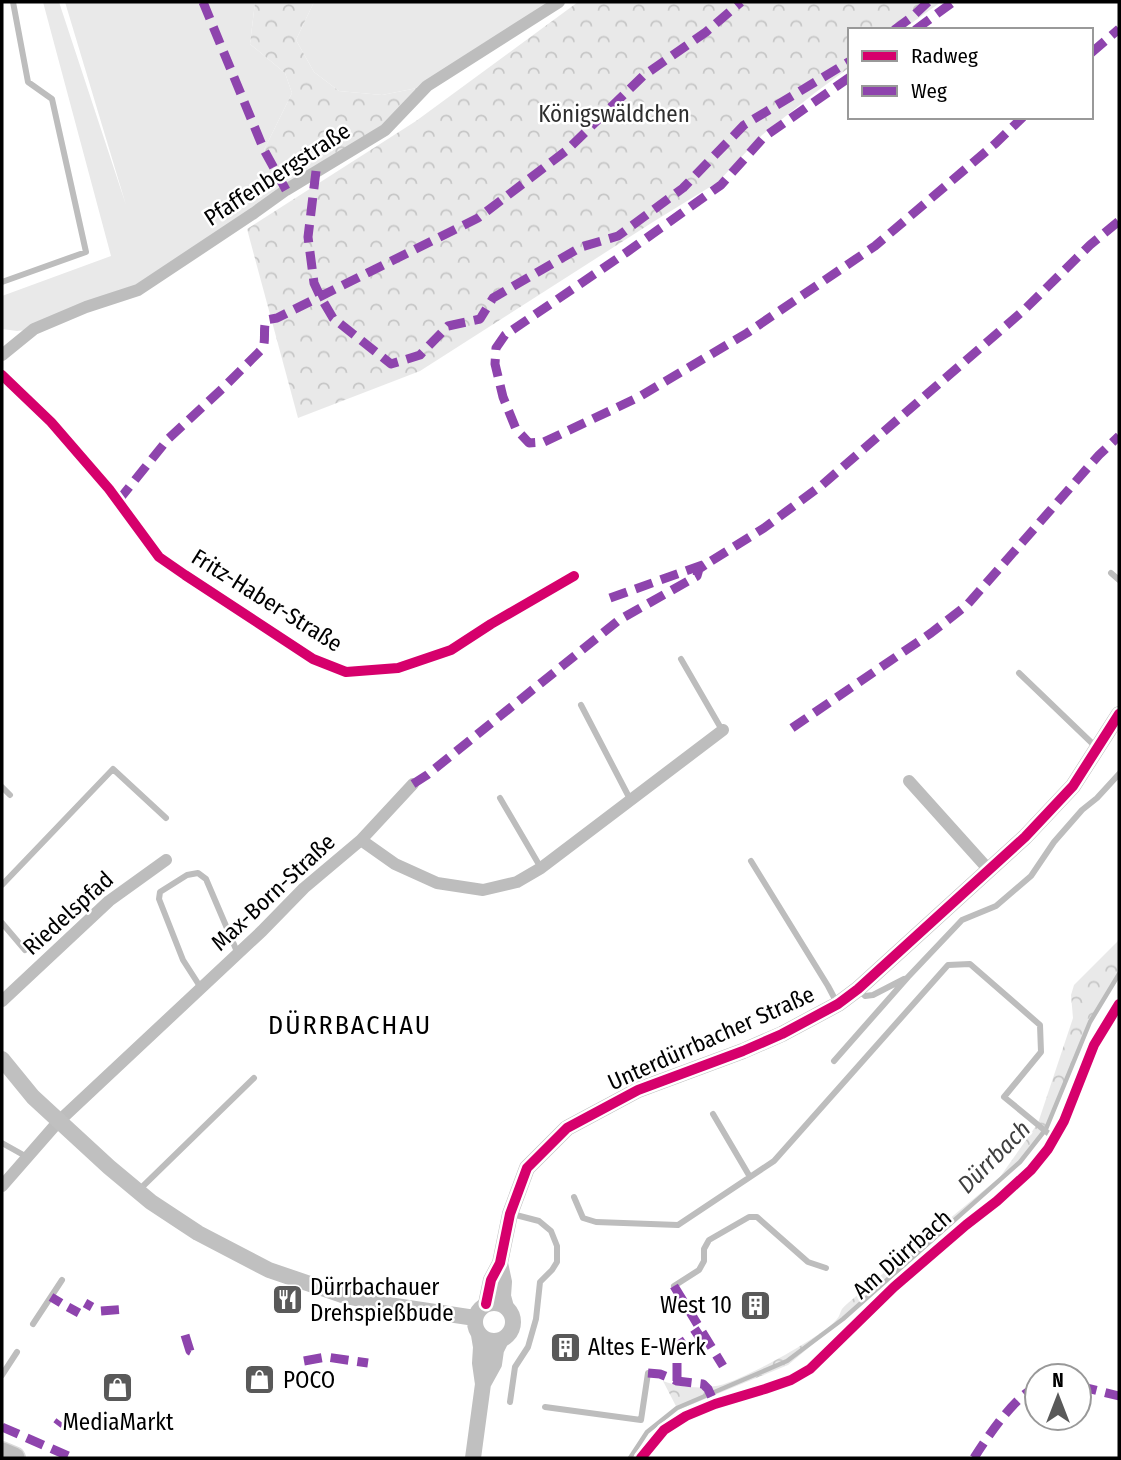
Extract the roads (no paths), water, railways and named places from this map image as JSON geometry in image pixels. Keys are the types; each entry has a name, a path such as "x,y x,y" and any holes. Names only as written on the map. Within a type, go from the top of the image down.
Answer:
{"highway":[{"path":"2,1452 14,1458"}],"street":[{"name":"Pfaffenbergstraße","path":"2,355 34,329 86,307 138,290 286,190 385,130 427,86 559,2"},
{"name":"Fritz-Haber-Straße","path":"2,375 60,431 109,489 159,557 313,659 346,672 398,668 451,650 574,576"},
{"name":"Unterdürrbacher Straße","path":"486,1304 491,1280 499,1263 510,1213 527,1168 567,1128 638,1090 782,1034 838,1004 858,989 1025,837 1073,786 1119,714"},
{"name":"Max-Born-Straße","path":"2,1186 58,1122 238,954 304,888 361,840 395,864 437,883 483,890 517,882 541,869 723,730"},
{"path":"909,781 989,870"},
{"path":"361,840 414,784"},
{"name":"Riedelspfad","path":"2,1001 108,901 166,860"},
{"name":"Am Dürrbach","path":"641,1458 664,1430 686,1416 791,1380 810,1368 894,1287 1031,1170 1065,1121 1094,1045 1119,1004"},
{"path":"2,1059 33,1097 108,1167 151,1202 198,1233 269,1270 342,1295 475,1318"},
{"name":"Unterdürrbacher Straße","path":"499,1263 506,1307"},
{"path":"474,1457 483,1384 481,1347 474,1324 475,1318 486,1304 495,1303 506,1307 513,1317 510,1333 500,1340 489,1341 479,1335"},
{"path":"483,1384 494,1364 500,1340"}],"lane":[{"path":"2,282 86,252 52,99 28,82 13,2"},
{"path":"1111,573 1119,580"},
{"path":"681,659 723,730"},
{"path":"1018,673 1097,749"},
{"path":"580,705 631,800"},
{"path":"2,885 113,769 166,818"},
{"path":"834,1061 962,920 996,906 1031,876 1054,842 1119,774"},
{"path":"2,787 10,795"},
{"path":"500,798 541,869"},
{"path":"751,861 838,1004"},
{"path":"201,988 183,960 159,900 160,892 187,875 198,873 206,879 238,954"},
{"path":"2,923 24,950"},
{"path":"574,1197 583,1218 596,1222 678,1225 774,1161 948,965 970,964 1040,1025 1041,1052 1004,1097 1054,1138"},
{"path":"858,989 865,996 873,995 908,977"},
{"path":"138,1191 254,1079"},
{"path":"713,1114 750,1177"},
{"path":"2,1143 27,1157"},
{"path":"510,1213 539,1221 551,1231 557,1246 556,1262 540,1282 536,1320 528,1348 515,1367 510,1402"},
{"path":"674,1286 699,1270 709,1240 749,1217 757,1217 808,1262 826,1268"},
{"path":"33,1324 62,1280"},
{"path":"2,1375 17,1352"},
{"path":"545,1407 641,1420 648,1374"}],"waterway":[{"name":"Dürrbach","path":"630,1458 647,1432 677,1408 787,1361 843,1319 1020,1162 1046,1129 1090,1022 1119,974"}],"place":[{"name":"Dürrbachauer Drehspießbude","path":"287,1300"},
{"name":"West 10","path":"755,1305"},
{"name":"Altes E-Werk","path":"565,1347"},
{"name":"POCO","path":"260,1380"},
{"name":"MediaMarkt","path":"118,1388"}],"district":[{"name":"DÜRRBACHAU","path":"350,1025"}],"park label":[{"name":"Königswäldchen","path":"614,114"}]}
